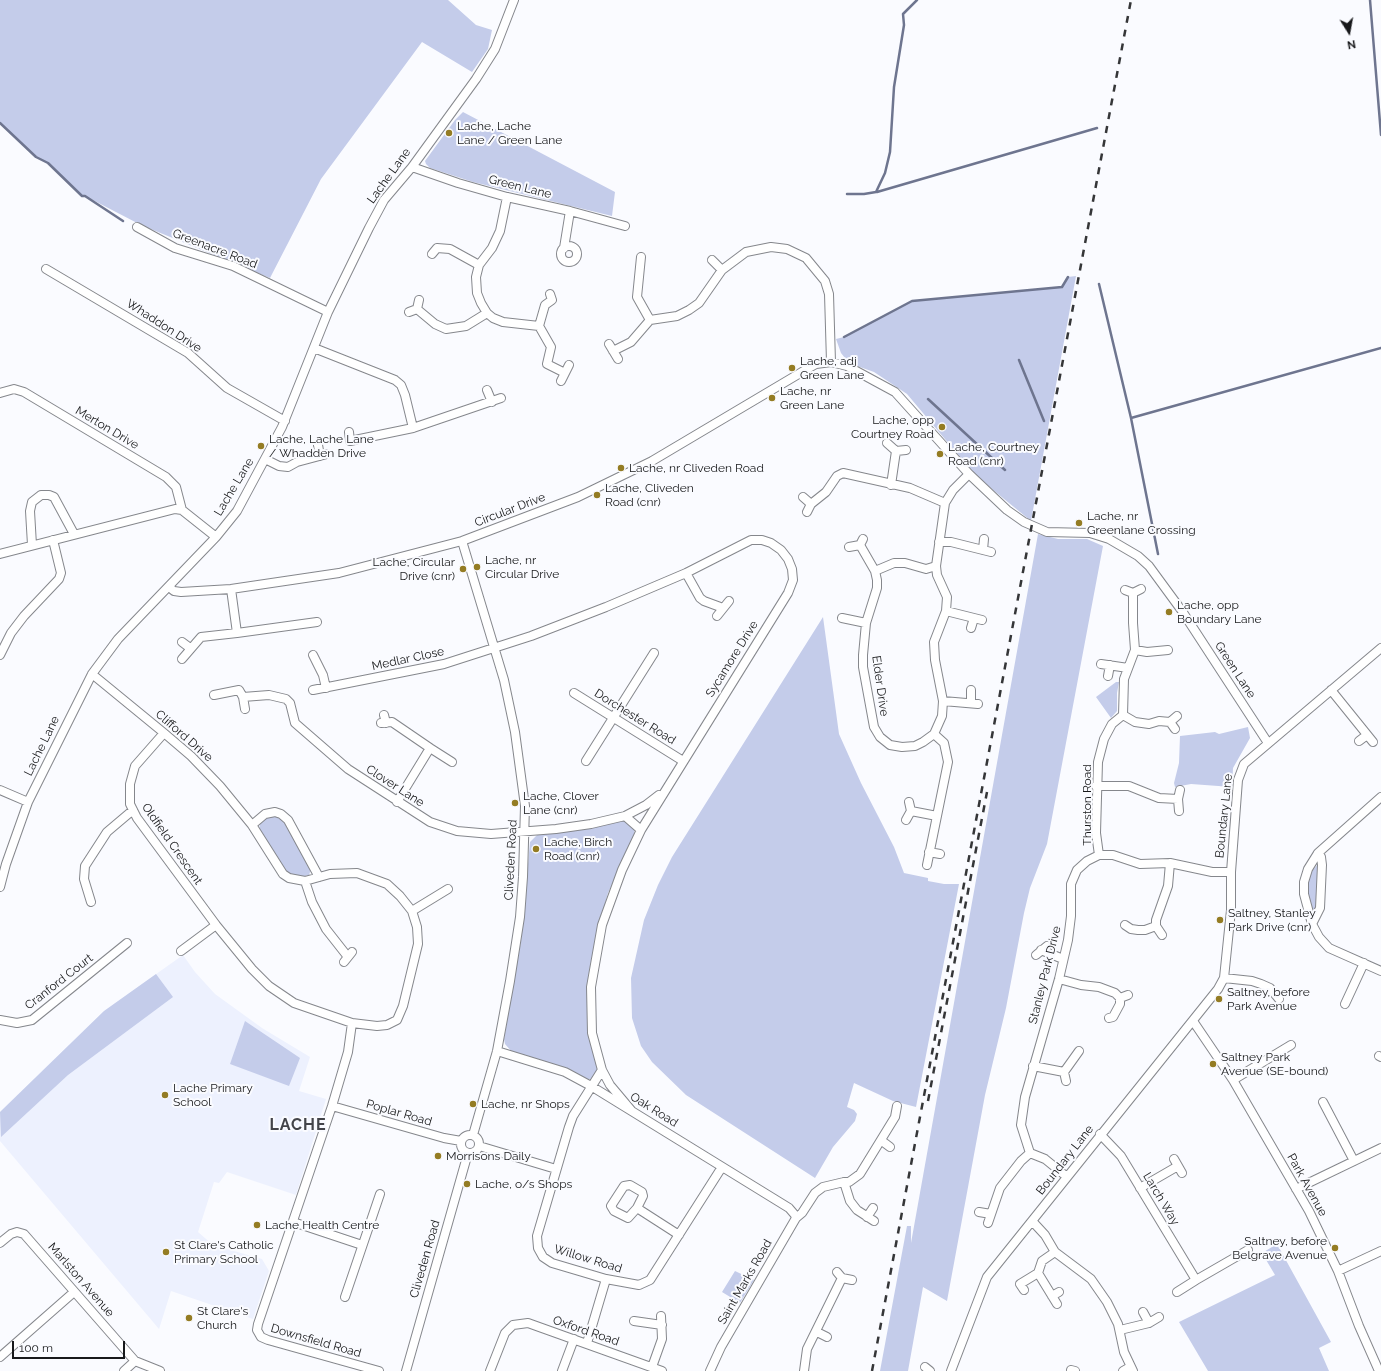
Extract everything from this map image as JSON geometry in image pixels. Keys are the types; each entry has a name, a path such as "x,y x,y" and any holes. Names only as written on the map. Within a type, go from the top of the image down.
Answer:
{"street":[{"name":"Lache Lane","path":"0,887 6,864 28,802 92,674 118,639 216,537 237,511 285,421 328,312 384,200 412,166 476,79 495,49 514,0"},
{"name":"Green Lane","path":"412,166 458,183 507,197 570,211 625,226"},
{"path":"507,197 500,231 492,248 479,266 476,278 477,293 487,313 503,322 539,326"},
{"path":"564,248 570,211"},
{"name":"Greenacre Road","path":"137,227 175,248 233,266 328,312"},
{"path":"618,359 611,347 631,342 650,320 677,316 689,310 699,303 722,270 746,252 771,247 787,249 806,258 825,280 829,294 831,362"},
{"path":"435,248 450,249 479,266"},
{"path":"640,257 637,297 650,320"},
{"path":"712,260 722,270"},
{"path":"631,266 640,267"},
{"name":"Whaddon Drive","path":"46,269 188,353 227,388 285,421"},
{"path":"418,309 419,300"},
{"path":"554,300 545,305 539,326 551,347 546,366 567,369 561,381"},
{"path":"418,309 435,324 446,329 466,326 487,313"},
{"path":"409,312 418,309"},
{"path":"314,348 395,380 400,385 405,395 413,428"},
{"name":"Green Lane","path":"831,362 847,366 895,392 969,474 1007,510 1036,528 1057,533 1090,533 1108,539 1138,556 1149,566 1182,611 1268,743"},
{"name":"Circular Drive","path":"169,587 174,591 181,592 231,589 338,573 462,541 578,497 652,461 816,364 831,362"},
{"name":"Merton Drive","path":"0,392 14,389 24,392 166,478 176,487 182,510"},
{"path":"487,390 492,402"},
{"path":"349,432 350,441 413,428 501,398"},
{"path":"887,444 896,451 906,450"},
{"path":"265,459 279,466 288,467 297,462 324,455 318,445"},
{"path":"891,485 896,451"},
{"path":"807,512 811,504 826,492 837,476 843,473 891,485 910,488 944,503"},
{"path":"927,865 948,762 944,744 934,734 942,716 943,701 934,642 946,611 947,597 937,575 936,566 944,503 953,490 969,474"},
{"path":"32,545 30,511 32,502 42,496 49,495 54,497 74,534"},
{"path":"803,497 811,504"},
{"path":"0,554 170,509 182,510 216,537"},
{"path":"939,542 951,542 987,551 984,539"},
{"path":"0,655 15,627 59,579 61,573 53,540"},
{"name":"Sycamore Drive","path":"494,647 566,623 686,573 742,543 751,540 762,540 781,550 788,559 792,569 792,580 788,593 640,830 611,897 602,925 590,987 592,1033 602,1070 610,1085 631,1110"},
{"name":"Cliveden Road","path":"462,541 504,680 515,732 525,806 520,917 497,1051 473,1135"},
{"name":"Elder Drive","path":"849,548 862,542 875,571 877,588 866,623 863,667 874,727 880,737 890,745 902,748 919,744 934,734"},
{"path":"875,571 894,563 905,563 926,569 936,566"},
{"path":"686,573 700,598 723,608"},
{"path":"231,589 237,633"},
{"path":"1133,591 1133,623 1136,650 1124,680 1122,715 1135,722 1149,724 1159,721 1174,722"},
{"path":"717,616 729,600"},
{"path":"946,611 978,619 971,628"},
{"path":"842,618 866,623"},
{"path":"182,659 201,637 317,622"},
{"path":"182,642 190,648"},
{"name":"Medlar Close","path":"313,690 444,664 494,647"},
{"name":"Boundary Lane","path":"951,1371 987,1277 1033,1222 1100,1134 1218,989 1224,978 1231,910 1231,872 1240,772 1244,764 1381,648"},
{"path":"1136,650 1148,652 1168,650"},
{"path":"586,761 654,653"},
{"path":"314,655 323,675 326,688"},
{"path":"1108,676 1106,664 1128,668"},
{"name":"Clifford Drive","path":"92,674 191,756 220,786 252,825 283,874 289,878 305,881"},
{"path":"214,695 238,690 243,697 245,709"},
{"path":"943,701 974,704 971,690"},
{"path":"1331,690 1373,742"},
{"name":"Dorchester Road","path":"574,693 683,761"},
{"name":"Clover Lane","path":"243,697 269,696 286,699 290,703 292,717 299,727 348,769 430,822 457,831 491,834 525,832 591,824 626,816 663,792"},
{"name":"Thurston Road","path":"1099,855 1096,833 1098,811 1096,786 1100,749 1112,724 1122,715"},
{"path":"384,720 392,722 452,762"},
{"name":"Oldfield Crescent","path":"164,733 135,766 132,774 129,794 132,810 216,925 252,969 282,995 294,1002 352,1023 377,1026 387,1025 397,1020 401,1013 418,944 417,927 412,911 400,896 387,884 373,877 356,873 330,874 305,881"},
{"path":"1359,741 1367,735"},
{"path":"397,802 430,748"},
{"path":"1096,786 1128,786 1159,798 1178,799"},
{"path":"0,790 28,802"},
{"path":"1179,811 1178,799 1180,790"},
{"path":"1381,797 1318,853 1308,869 1304,882 1306,906 1312,924 1329,948 1381,971"},
{"path":"906,820 911,811 909,802"},
{"path":"91,902 84,879 85,866 107,832 132,810"},
{"path":"911,811 936,816"},
{"path":"252,825 265,814 275,812 281,814 288,820 319,877"},
{"path":"626,816 640,830"},
{"path":"929,852 940,854"},
{"path":"1312,924 1320,908 1322,865 1321,858 1318,853"},
{"path":"1099,855 1113,855 1140,864 1170,863 1212,872 1231,872"},
{"name":"Stanley Park Drive","path":"1030,1153 1021,1125 1025,1096 1059,979 1068,940 1071,916 1071,884 1077,870 1087,861 1099,855"},
{"path":"1162,935 1156,926 1158,911 1168,886 1170,863"},
{"path":"305,881 312,902 323,924 334,941 348,957"},
{"path":"412,911 448,890"},
{"path":"181,951 216,925"},
{"path":"1125,925 1132,929 1138,930 1156,926"},
{"name":"Cranford Court","path":"0,1020 17,1023 32,1020 128,943"},
{"path":"1041,950 1063,959"},
{"path":"1345,1004 1364,963"},
{"path":"1224,978 1252,981 1261,984 1270,988 1279,999"},
{"path":"1059,979 1081,985 1099,987 1115,993 1120,998 1120,1004 1114,1019"},
{"path":"1120,998 1128,995"},
{"name":"Park Avenue","path":"1192,1021 1233,1080 1309,1212 1338,1271 1359,1326 1379,1371"},
{"path":"352,1023 348,1052 332,1106 293,1222 362,1245"},
{"path":"1233,1080 1291,1045"},
{"name":"Oak Road","path":"497,1051 565,1072 591,1086 789,1208 796,1218"},
{"path":"1066,1081 1064,1072 1079,1051"},
{"path":"1033,1066 1064,1072"},
{"path":"591,1086 602,1070"},
{"name":"Willow Road","path":"591,1086 573,1116 537,1236 538,1248 543,1257 552,1263 606,1279 639,1285 650,1280 722,1167"},
{"path":"1323,1102 1354,1161"},
{"name":"Poplar Road","path":"332,1106 444,1138 461,1141"},
{"name":"Saint Marks Road","path":"710,1371 721,1347 796,1218 802,1213 815,1193 823,1187 849,1182 860,1174 882,1141 895,1117 897,1106"},
{"name":"Larch Way","path":"1100,1134 1122,1156 1196,1280"},
{"path":"473,1135 478,1139 479,1146 476,1151 468,1153 462,1149 461,1141 465,1136 473,1135"},
{"path":"882,1141 890,1146"},
{"path":"479,1146 556,1169"},
{"path":"1296,1189 1381,1148"},
{"name":"Cliveden Road","path":"406,1371 468,1153"},
{"path":"988,1223 1000,1188 1021,1161 1030,1153 1045,1159 1067,1177"},
{"path":"1140,1188 1178,1166"},
{"path":"844,1182 850,1201 858,1210 871,1219 873,1208"},
{"path":"345,1297 380,1194"},
{"path":"637,1208 679,1235"},
{"path":"979,1212 990,1214"},
{"name":"Downsfield Road","path":"293,1222 258,1324 258,1334 268,1340 379,1371"},
{"path":"1033,1222 1045,1235 1055,1252 1091,1279 1107,1302 1120,1330 1128,1370"},
{"name":"Marlston Avenue","path":"0,1243 11,1234 17,1232 24,1234 135,1360 160,1371"},
{"path":"1177,1292 1248,1250"},
{"path":"1338,1271 1381,1251"},
{"path":"1024,1290 1020,1284 1038,1273 1042,1261 1055,1252"},
{"path":"1038,1273 1056,1294 1057,1304"},
{"path":"804,1371 807,1349 816,1332 839,1275 852,1280"},
{"path":"587,1343 606,1279"},
{"path":"0,1357 74,1292"},
{"path":"1143,1312 1149,1323"},
{"path":"652,1367 662,1339 662,1316"},
{"path":"1120,1330 1149,1323 1159,1317"},
{"path":"634,1321 662,1325"},
{"name":"Oxford Road","path":"490,1371 505,1333 513,1325 528,1323 587,1343 642,1367 652,1367 662,1371"},
{"path":"816,1332 827,1337"},
{"path":"562,1371 574,1339"},
{"path":"124,1371 135,1360"}],"shaded area":[{"path":"0,0 448,0 476,25 492,30 488,49 472,72 422,42 321,179 270,278 141,225 85,196 82,196 48,163 36,157 4,128 0,123"},
{"path":"463,112 615,192 612,216 473,182 430,168 425,161 455,120"},
{"path":"1076,276 1031,521 976,476 907,394 874,372 857,366 845,358 841,353 836,339 844,337 912,301 1062,287 1068,277"},
{"path":"1038,534 1058,539 1087,539 1103,546 1047,844 1030,888 1024,913 1006,1008 985,1095 947,1301 923,1287 908,1371 880,1371 907,1226 911,1226 911,1243"},
{"path":"823,617 839,734 861,783 894,847 904,873 928,878 928,881 944,884 959,884 916,1107 893,1101 854,1083 847,1107 854,1110 857,1114 855,1121 833,1147 815,1178 686,1095 652,1062 641,1046 632,1018 631,978 644,920 658,885 672,857"},
{"path":"1116,682 1119,682 1117,693 1117,711 1111,718 1096,697"},
{"path":"1248,727 1250,738 1233,768 1232,787 1191,784 1175,787 1174,783 1179,763 1180,736 1215,732 1219,734"},
{"path":"273,815 284,819 311,869 309,875 301,877 294,876 285,870 259,830 260,823 267,816"},
{"path":"620,820 629,822 635,827 634,835 608,893 595,939 588,978 587,1005 597,1072 593,1078 587,1080 512,1052 505,1044 504,1039 521,941 530,842 539,833"},
{"path":"1319,863 1316,911 1312,913 1308,896 1309,881 1312,871"},
{"name":"Lache Primary School","path":"183,955 195,972 215,994 262,1028 310,1057 299,1091 326,1099 296,1195 227,1172 219,1183 214,1182 198,1232 213,1245 262,1259 269,1271 253,1319 171,1291 159,1329 0,1141 0,1112 104,1011"},
{"path":"156,974 173,997 68,1075 1,1137 0,1112 104,1011"},
{"path":"245,1021 300,1058 289,1086 230,1064"},
{"path":"1277,1244 1331,1342 1319,1348 1329,1371 1208,1371 1179,1322 1275,1275 1262,1253"},
{"path":"735,1271 754,1280 740,1303 722,1292"}],"waterway":[{"path":"847,194 876,192 885,173 890,152 894,87 904,25 903,14 917,0"},
{"path":"1370,0 1381,135"},
{"path":"0,123 36,157 48,163 82,196 85,196 123,221"},
{"path":"877,192 1097,128"},
{"path":"844,337 912,301 1062,287 1068,277"},
{"path":"1099,284 1131,418 1158,554"},
{"path":"1131,418 1381,348"},
{"path":"1019,360 1044,421"},
{"path":"928,399 1005,470"}],"railway":[{"path":"872,1371 1131,0"},
{"path":"928,1101 987,792"}],"place":[{"name":"Lache, Lache Lane / Green Lane","path":"449,133"},
{"name":"Lache, adj Green Lane","path":"792,368"},
{"name":"Lache, nr Green Lane","path":"772,398"},
{"name":"Lache, opp Courtney Road","path":"942,427"},
{"name":"Lache, Lache Lane / Whadden Drive","path":"261,446"},
{"name":"Lache, Courtney Road (cnr)","path":"940,454"},
{"name":"Lache, nr Cliveden Road","path":"621,468"},
{"name":"Lache, Cliveden Road (cnr)","path":"597,495"},
{"name":"Lache, nr Greenlane Crossing","path":"1079,523"},
{"name":"Lache, nr Circular Drive","path":"477,567"},
{"name":"Lache, Circular Drive (cnr)","path":"463,569"},
{"name":"Lache, opp Boundary Lane","path":"1169,612"},
{"name":"Lache, Clover Lane (cnr)","path":"515,803"},
{"name":"Lache, Birch Road (cnr)","path":"536,849"},
{"name":"Saltney, Stanley Park Drive (cnr)","path":"1220,920"},
{"name":"Saltney, before Park Avenue","path":"1219,999"},
{"name":"Saltney Park Avenue (SE-bound)","path":"1213,1064"},
{"name":"Lache Primary School","path":"165,1095"},
{"name":"Lache, nr Shops","path":"473,1104"},
{"name":"Morrisons Daily","path":"438,1156"},
{"name":"Lache, o/s Shops","path":"467,1184"},
{"name":"Lache Health Centre","path":"257,1225"},
{"name":"Saltney, before Belgrave Avenue","path":"1335,1248"},
{"name":"St Clare's Catholic Primary School","path":"166,1252"},
{"name":"St Clare's Church","path":"189,1318"}],"district":[{"name":"LACHE","path":"298,1125"}]}
